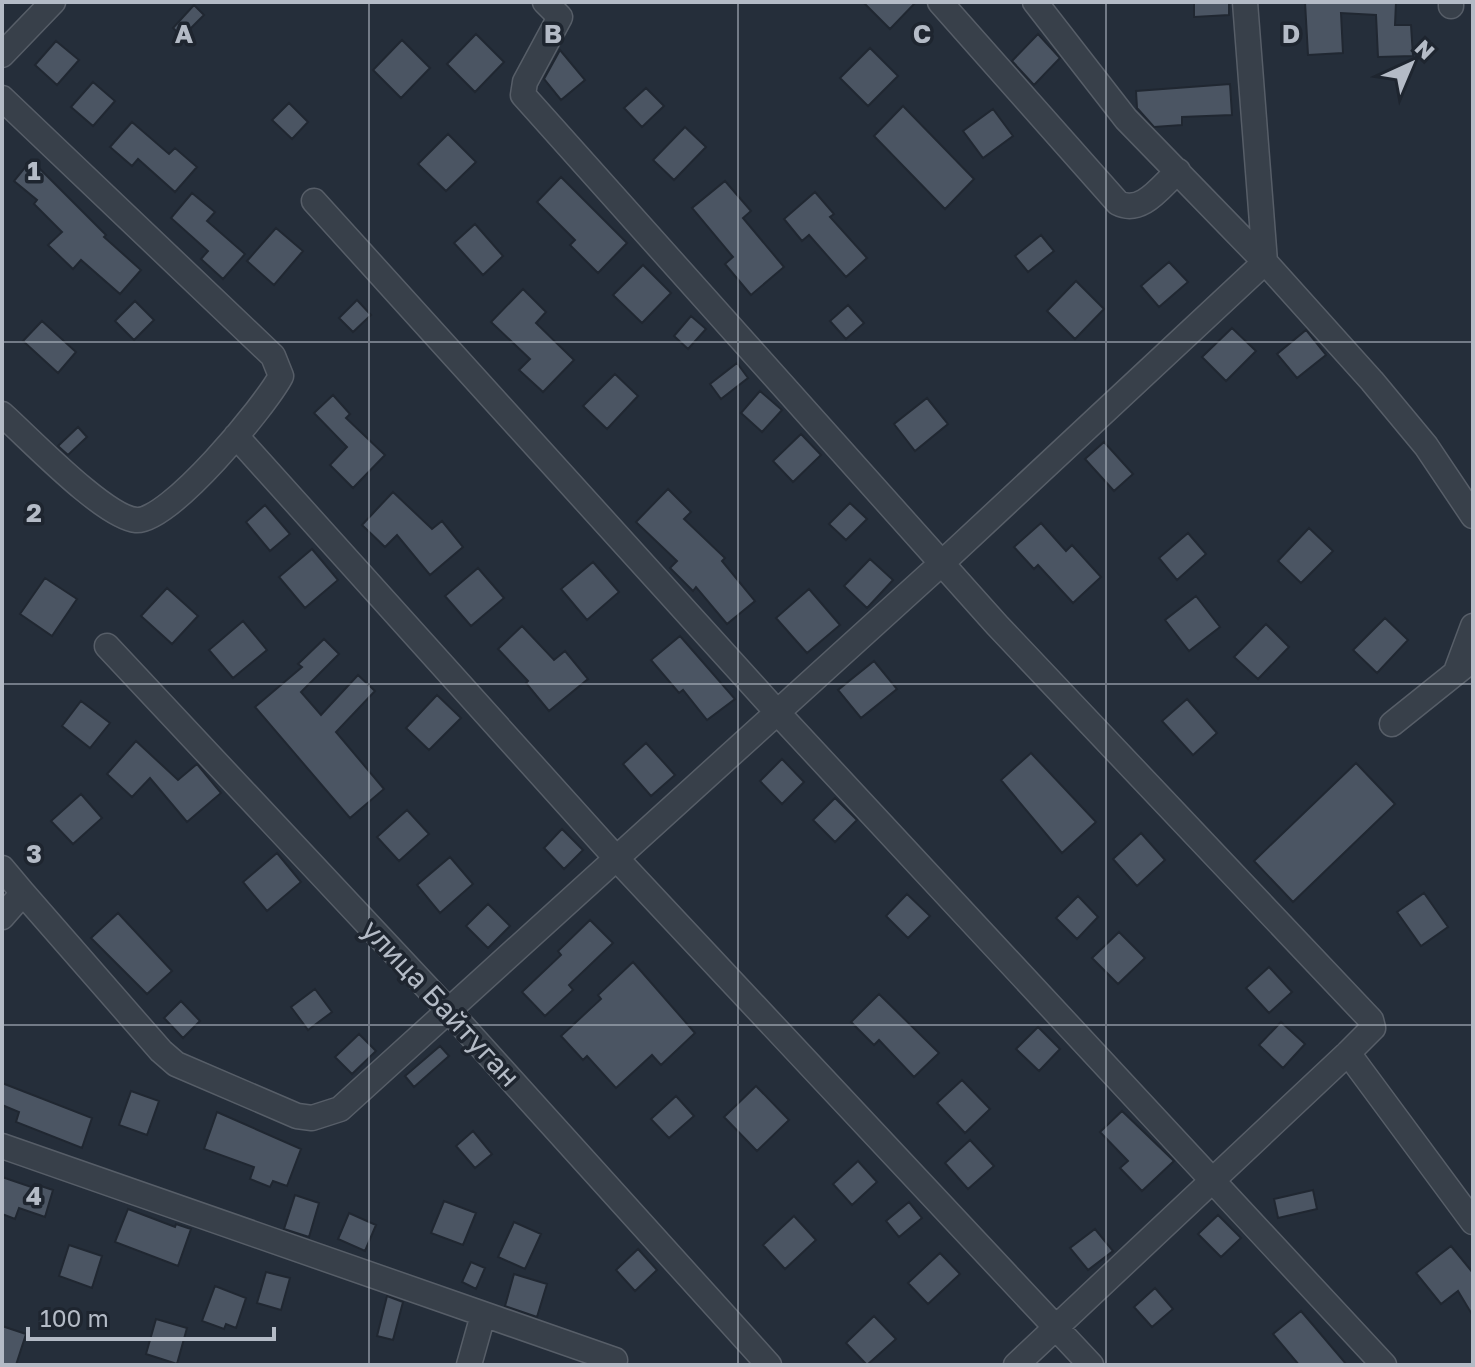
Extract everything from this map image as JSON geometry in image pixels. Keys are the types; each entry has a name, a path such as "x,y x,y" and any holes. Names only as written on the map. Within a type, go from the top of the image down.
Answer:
{"street":[{"path":"2,55 53,2"},
{"path":"545,2 560,17 525,82 523,95 942,563 1371,1020 1373,1028 1348,1053 1016,1365"},
{"path":"940,2 1113,199 1124,206 1138,206 1178,171"},
{"path":"1035,2 1126,119 1265,262 1399,414 1473,516"},
{"path":"1245,2 1265,262"},
{"path":"2,98 273,356 281,376 271,396 236,436 160,514 139,521 120,516 6,426"},
{"path":"314,201 777,712 1384,1365"},
{"path":"2,868 148,1037 176,1064 297,1116 312,1118 340,1109 942,563 1265,262"},
{"path":"236,436 616,858 1091,1365"},
{"path":"1392,724 1465,664 1473,626"},
{"name":"улица Байтуган","path":"107,646 450,1012 769,1365"},
{"path":"2,917 23,893"},
{"path":"1348,1053 1473,1222"},
{"path":"2,1146 615,1360"},
{"path":"469,1365 483,1315"}],"building":[{"path":"863,2 916,2 890,29"},
{"path":"1194,2 1229,2 1229,15 1194,17"},
{"path":"1305,2 1396,2 1395,25 1411,25 1413,56 1378,57 1376,15 1341,13 1343,53 1308,55"},
{"path":"194,5 204,15 182,37 173,28"},
{"path":"476,34 504,62 475,92 447,64"},
{"path":"1038,34 1060,58 1034,85 1012,61"},
{"path":"402,40 430,68 401,98 373,70"},
{"path":"56,41 79,60 57,85 35,65"},
{"path":"870,48 898,76 868,106 840,78"},
{"path":"560,50 585,80 561,100 544,79"},
{"path":"93,82 115,101 93,126 71,107"},
{"path":"1230,84 1232,115 1182,117 1182,125 1154,127 1137,108 1136,91"},
{"path":"646,88 664,106 642,127 624,108"},
{"path":"289,103 308,122 292,139 272,120"},
{"path":"903,106 974,179 945,209 874,136"},
{"path":"993,109 1013,136 983,158 963,131"},
{"path":"132,122 169,154 175,148 197,167 175,192 138,159 132,166 110,147"},
{"path":"685,127 706,147 674,180 653,160"},
{"path":"448,134 476,162 446,191 418,164"},
{"path":"31,160 106,235 104,237 141,270 120,294 81,260 73,269 48,245 62,232 34,204 37,200 14,181"},
{"path":"561,177 627,243 598,273 570,245 575,240 537,202"},
{"path":"725,181 751,211 743,218 784,267 751,295 725,264 733,257 692,208"},
{"path":"815,192 834,214 830,217 867,258 846,277 809,235 802,241 784,219"},
{"path":"192,193 215,212 207,221 245,254 223,279 201,259 208,251 171,218"},
{"path":"475,224 503,256 483,275 454,243"},
{"path":"276,228 303,251 274,285 247,261"},
{"path":"1041,235 1054,251 1028,272 1015,256"},
{"path":"1169,262 1188,282 1159,307 1141,286"},
{"path":"643,265 671,293 642,323 613,295"},
{"path":"1076,281 1104,309 1075,339 1047,311"},
{"path":"523,289 546,312 536,323 574,360 543,392 519,370 530,359 491,322"},
{"path":"357,300 371,315 353,332 339,318"},
{"path":"135,301 154,320 134,340 115,321"},
{"path":"848,305 864,323 846,339 830,321"},
{"path":"691,316 706,329 688,349 674,336"},
{"path":"42,321 76,352 58,373 23,341"},
{"path":"1232,328 1256,351 1226,381 1202,357"},
{"path":"1306,330 1326,355 1297,378 1277,354"},
{"path":"737,363 748,378 721,399 710,384"},
{"path":"615,374 638,396 607,429 583,406"},
{"path":"760,391 782,410 762,432 741,413"},
{"path":"333,395 350,414 346,418 385,455 353,488 330,465 347,447 314,413"},
{"path":"927,398 948,424 915,451 894,424"},
{"path":"78,427 87,437 68,455 58,446"},
{"path":"801,434 821,455 793,482 773,461"},
{"path":"1104,442 1133,474 1114,491 1085,459"},
{"path":"668,489 691,512 684,519 725,558 722,561 755,601 727,624 696,587 693,591 670,568 677,561 636,522"},
{"path":"393,492 432,529 442,521 463,547 430,575 397,535 385,547 362,525"},
{"path":"850,503 867,519 846,540 829,524"},
{"path":"265,505 290,534 270,551 246,522"},
{"path":"1041,523 1066,551 1072,545 1101,577 1073,603 1038,565 1034,569 1014,547"},
{"path":"1309,528 1333,551 1301,583 1278,561"},
{"path":"1188,533 1206,554 1177,580 1159,558"},
{"path":"312,549 338,580 305,608 279,577"},
{"path":"870,559 893,580 867,608 844,586"},
{"path":"593,562 619,592 587,620 561,589"},
{"path":"478,568 504,598 471,626 445,596"},
{"path":"45,578 77,599 52,636 20,614"},
{"path":"167,588 198,616 172,644 141,616"},
{"path":"809,589 840,625 807,653 776,618"},
{"path":"1196,596 1220,627 1189,651 1165,620"},
{"path":"1385,618 1408,640 1377,673 1353,650"},
{"path":"243,621 267,650 233,678 209,650"},
{"path":"1266,624 1289,647 1258,679 1234,657"},
{"path":"522,626 554,660 565,651 588,679 549,711 526,683 528,681 498,649"},
{"path":"680,636 735,699 707,720 683,690 679,693 651,660"},
{"path":"324,639 339,654 301,692 321,715 358,675 375,691 336,732 384,789 350,818 255,707 302,667 298,664"},
{"path":"874,661 897,689 861,718 838,690"},
{"path":"437,695 461,718 429,750 406,728"},
{"path":"1187,699 1217,733 1193,755 1162,721"},
{"path":"81,701 110,723 90,748 62,726"},
{"path":"136,741 178,780 197,764 221,793 187,822 150,778 132,797 107,774"},
{"path":"646,743 675,775 651,796 623,764"},
{"path":"1031,753 1096,822 1062,853 1001,780"},
{"path":"782,759 804,782 782,804 760,781"},
{"path":"1356,763 1395,804 1293,902 1254,861"},
{"path":"81,794 102,818 73,844 51,821"},
{"path":"835,798 857,820 835,842 813,820"},
{"path":"407,810 429,834 399,861 377,837"},
{"path":"562,829 583,850 564,869 544,848"},
{"path":"1141,833 1165,860 1137,886 1113,859"},
{"path":"277,853 301,882 267,911 243,882"},
{"path":"450,857 473,884 440,913 417,885"},
{"path":"1424,893 1448,927 1421,946 1397,912"},
{"path":"907,894 930,916 908,938 886,916"},
{"path":"1078,896 1098,917 1077,939 1056,918"},
{"path":"488,904 510,926 488,948 466,926"},
{"path":"118,913 172,971 147,994 91,938"},
{"path":"590,920 613,943 569,985 573,990 545,1016 522,992 561,955 558,951"},
{"path":"1119,932 1145,958 1118,984 1092,958"},
{"path":"633,962 695,1033 661,1065 652,1055 616,1088 587,1056 583,1060 561,1036 601,999 598,995"},
{"path":"1269,967 1292,992 1269,1013 1246,988"},
{"path":"315,989 332,1012 308,1030 291,1007"},
{"path":"879,994 939,1053 914,1077 879,1040 874,1045 851,1022"},
{"path":"181,1001 200,1021 183,1038 164,1018"},
{"path":"1281,1022 1305,1044 1283,1068 1259,1045"},
{"path":"1038,1027 1060,1049 1039,1071 1016,1049"},
{"path":"359,1034 376,1051 352,1074 335,1057"},
{"path":"440,1046 449,1056 414,1087 405,1076"},
{"path":"962,1080 990,1109 965,1133 937,1103"},
{"path":"2,1083 92,1118 82,1148 16,1122 19,1112 2,1105"},
{"path":"756,1086 789,1120 757,1151 724,1117"},
{"path":"131,1091 159,1101 147,1135 119,1125"},
{"path":"676,1096 694,1116 669,1138 651,1119"},
{"path":"1122,1111 1174,1161 1142,1191 1120,1168 1128,1161 1100,1132"},
{"path":"217,1112 301,1149 287,1186 273,1181 270,1187 250,1179 254,1167 204,1149"},
{"path":"473,1131 492,1154 475,1168 456,1146"},
{"path":"970,1140 994,1166 968,1189 945,1163"},
{"path":"858,1161 877,1182 852,1205 833,1184"},
{"path":"2,1177 34,1188 35,1184 53,1190 45,1217 19,1208 15,1219 2,1214"},
{"path":"1313,1190 1317,1209 1278,1218 1274,1199"},
{"path":"295,1195 319,1203 309,1237 284,1229"},
{"path":"444,1201 476,1213 463,1245 431,1233"},
{"path":"909,1202 922,1218 899,1237 886,1221"},
{"path":"128,1209 175,1227 176,1224 191,1229 178,1266 115,1242"},
{"path":"349,1213 376,1225 365,1251 338,1239"},
{"path":"1218,1215 1241,1238 1221,1257 1198,1234"},
{"path":"794,1216 816,1240 785,1269 763,1245"},
{"path":"514,1222 541,1234 525,1269 498,1257"},
{"path":"1095,1229 1113,1251 1088,1270 1070,1248"},
{"path":"69,1245 102,1256 92,1288 59,1276"},
{"path":"1451,1246 1473,1273 1473,1316 1458,1291 1441,1304 1416,1273"},
{"path":"638,1249 657,1270 635,1291 616,1270"},
{"path":"940,1253 960,1274 928,1304 908,1283"},
{"path":"471,1262 485,1268 476,1289 462,1282"},
{"path":"266,1272 290,1278 281,1310 257,1303"},
{"path":"514,1274 547,1284 537,1317 505,1306"},
{"path":"215,1286 246,1298 236,1328 226,1324 224,1329 202,1321"},
{"path":"1155,1288 1173,1309 1152,1327 1134,1307"},
{"path":"387,1296 403,1302 393,1340 377,1336"},
{"path":"1301,1311 1347,1365 1299,1365 1273,1334"},
{"path":"874,1316 896,1339 867,1365 846,1343"},
{"path":"156,1319 187,1328 177,1364 146,1354"},
{"path":"2,1326 26,1334 16,1365 2,1365"}]}
